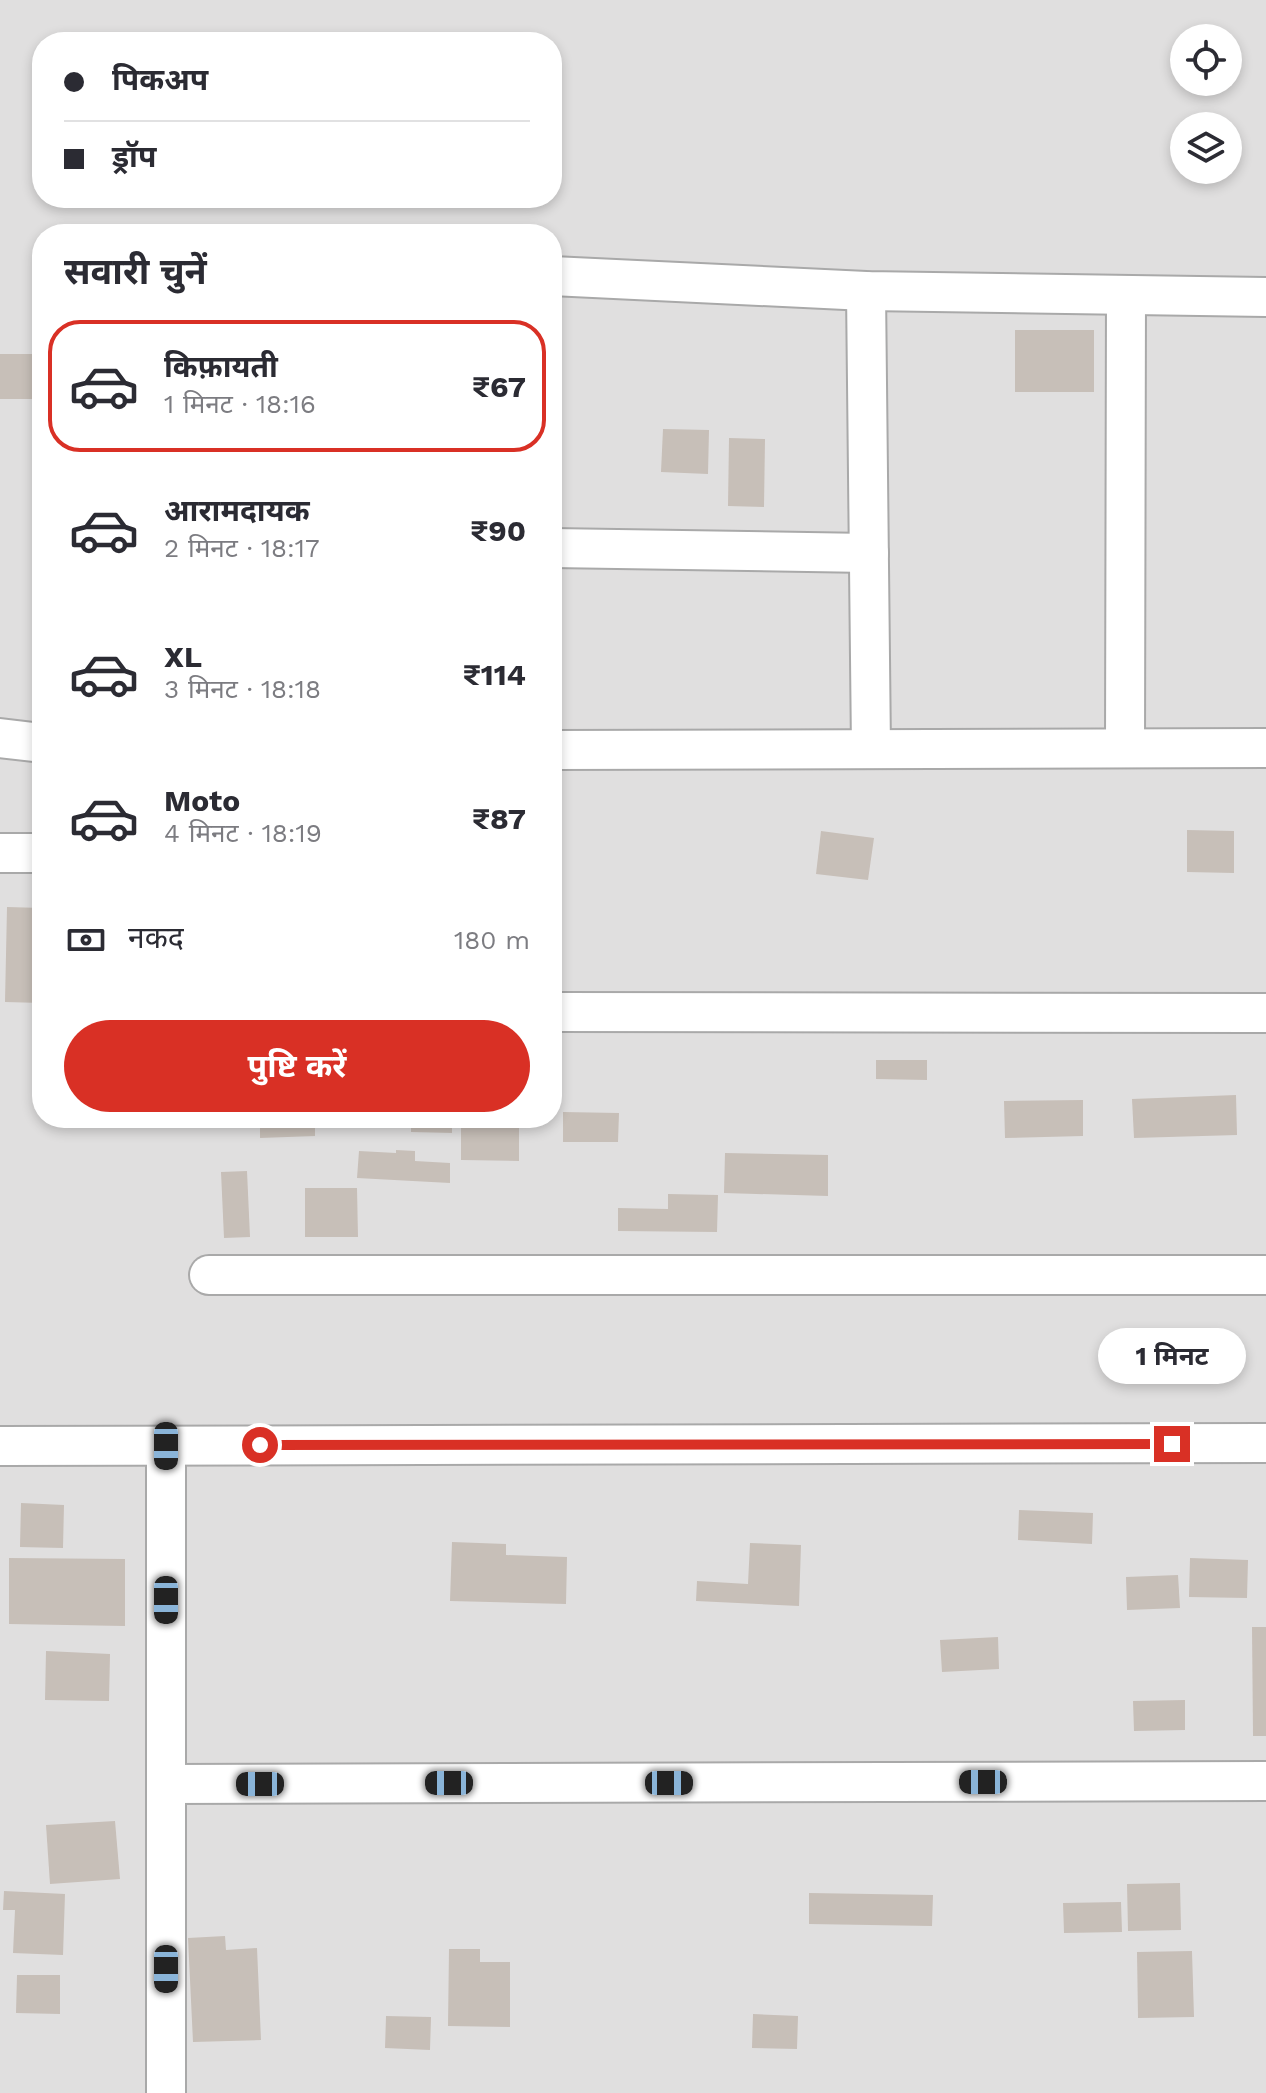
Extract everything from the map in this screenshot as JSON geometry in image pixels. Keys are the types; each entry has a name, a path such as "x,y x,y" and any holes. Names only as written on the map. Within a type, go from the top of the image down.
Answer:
{"street":[{"path":"562,276 866,291 1266,297"},
{"path":"866,291 871,749"},
{"path":"1125,748 1126,295"},
{"path":"562,548 869,553"},
{"path":"0,738 32,742"},
{"path":"562,750 1266,748"},
{"path":"0,853 32,853"},
{"path":"562,1012 1266,1013"},
{"path":"209,1275 1266,1275"},
{"path":"0,1446 1266,1443"},
{"path":"166,1446 166,2093"},
{"path":"166,1784 1266,1781"}],"shaded area":[{"path":"0,0 1266,0 1266,2093 0,2093"}],"building":[{"path":"1015,330 1094,330 1094,392 1015,392"},
{"path":"0,354 32,354 32,399 0,399"},
{"path":"663,429 709,430 708,474 661,472"},
{"path":"729,438 765,439 764,507 728,506"},
{"path":"1187,830 1234,831 1234,873 1187,872"},
{"path":"821,831 874,838 868,880 816,874"},
{"path":"7,907 32,908 32,1003 5,1002"},
{"path":"876,1060 927,1060 927,1080 876,1079"},
{"path":"1236,1095 1237,1135 1134,1138 1132,1099"},
{"path":"1083,1100 1083,1136 1005,1138 1004,1101"},
{"path":"563,1112 619,1113 618,1142 563,1142"},
{"path":"260,1128 315,1128 315,1136 260,1138"},
{"path":"411,1128 452,1128 452,1133 411,1132"},
{"path":"461,1128 519,1128 519,1161 461,1160"},
{"path":"396,1150 415,1151 415,1161 450,1163 450,1183 357,1178 359,1151 396,1153"},
{"path":"725,1153 828,1155 828,1196 724,1193"},
{"path":"247,1171 250,1237 224,1238 221,1172"},
{"path":"305,1188 357,1188 358,1237 305,1237"},
{"path":"668,1194 718,1195 717,1232 618,1231 618,1208 668,1209"},
{"path":"21,1503 64,1505 63,1548 20,1547"},
{"path":"1019,1510 1093,1513 1092,1544 1018,1540"},
{"path":"452,1542 506,1544 506,1555 567,1557 566,1604 450,1601"},
{"path":"750,1543 801,1545 799,1606 696,1601 697,1581 748,1584"},
{"path":"9,1558 125,1559 125,1626 9,1624"},
{"path":"1190,1558 1248,1560 1247,1598 1189,1597"},
{"path":"1178,1575 1180,1608 1127,1610 1126,1577"},
{"path":"1252,1627 1266,1627 1266,1736 1253,1736"},
{"path":"998,1637 999,1669 942,1672 940,1640"},
{"path":"46,1651 110,1654 109,1701 45,1700"},
{"path":"1185,1700 1185,1730 1134,1731 1133,1701"},
{"path":"115,1821 120,1879 50,1884 46,1825"},
{"path":"1180,1883 1181,1930 1128,1931 1127,1884"},
{"path":"4,1891 65,1894 63,1955 13,1953 15,1910 3,1910"},
{"path":"809,1893 933,1895 932,1926 809,1924"},
{"path":"1121,1902 1122,1932 1064,1933 1063,1903"},
{"path":"225,1936 226,1950 257,1948 261,2040 193,2042 188,1938"},
{"path":"449,1949 480,1949 480,1962 510,1962 510,2027 448,2026"},
{"path":"1192,1951 1194,2017 1138,2018 1137,1952"},
{"path":"17,1975 60,1975 60,2014 16,2013"},
{"path":"753,2014 798,2016 797,2049 752,2048"},
{"path":"386,2016 431,2017 430,2050 385,2048"}],"route":[{"path":"260,1445 1172,1444"}]}
